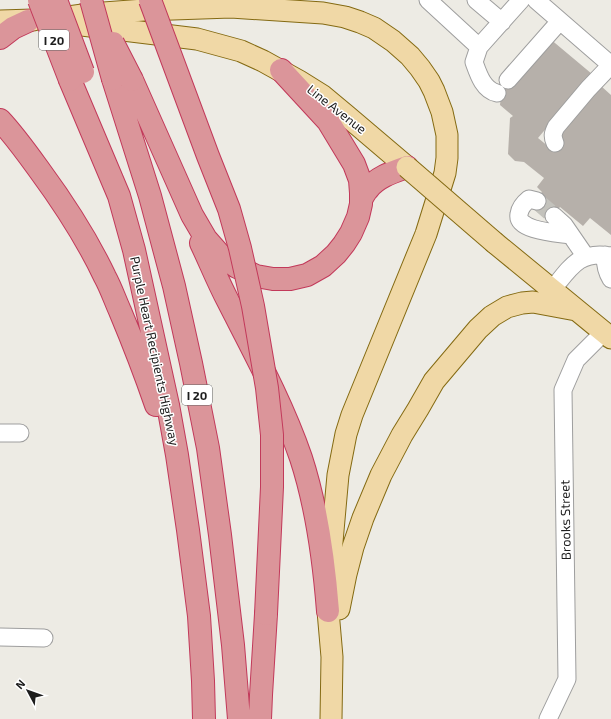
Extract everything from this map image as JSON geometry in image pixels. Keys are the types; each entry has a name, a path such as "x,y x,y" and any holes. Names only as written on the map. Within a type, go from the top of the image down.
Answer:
{"highway":[{"name":"I 20","path":"39,0 78,79"},
{"path":"56,0 78,79"},
{"path":"150,0 229,209 240,248 268,388 272,435 272,487 260,719"},
{"path":"93,7 111,39 122,79 206,240 221,256 256,276 274,279 290,279 307,274 323,266 336,254 351,233 358,217 361,200 360,180 354,164 344,147 328,121 281,70"},
{"path":"0,38 13,28 37,20"},
{"name":"Purple Heart Recipients Highway","path":"78,79 110,148 115,166 120,196 146,302 168,405 177,455 199,616 204,719"},
{"name":"I 20","path":"122,79 150,196 174,286 208,448 233,645 239,719"},
{"path":"3,122 51,185 77,224 106,279 145,375 182,490"},
{"path":"361,200 372,184 390,173 407,167"},
{"path":"192,215 200,239 227,299 274,391 301,458 319,533 326,579 328,611"}],"main road":[{"path":"37,20 144,10 231,7 323,13 345,17 360,22 374,28 393,41 410,56 420,68 434,91 442,112 447,135 447,158 445,173 426,234 352,415 341,454 331,553 328,611 332,657 331,719"},
{"name":"Line Avenue","path":"0,21 37,20 197,39 241,52 281,70 323,96 495,243 607,335"},
{"path":"332,657 340,601 346,574 363,518 380,476 434,381 478,329 492,316 507,307 533,302 576,310"}],"street":[{"path":"428,0 479,47"},
{"path":"476,0 502,22"},
{"path":"497,93 488,87 480,78 474,62 479,47 521,0"},
{"path":"536,0 611,65 588,89 556,127 553,133 555,143"},
{"path":"508,80 560,21"},
{"path":"537,201 529,199 524,202 519,210 519,220 534,229 570,234"},
{"path":"554,216 564,226 586,257"},
{"path":"552,290 579,260 591,255 608,255 606,266 611,279"},
{"name":"Brooks Street","path":"548,719 567,679 562,390 576,360 607,335"},
{"path":"0,433 20,433"},
{"path":"0,637 44,638"}],"building":[{"path":"549,38 592,74 538,138 549,147 601,86 611,95 611,235 590,218 583,226 560,207 548,221 530,206 542,192 537,187 544,178 524,162 515,161 508,154 510,118 513,116 500,105 501,95"}],"tunnel":[{"path":"537,201 554,216"}]}
